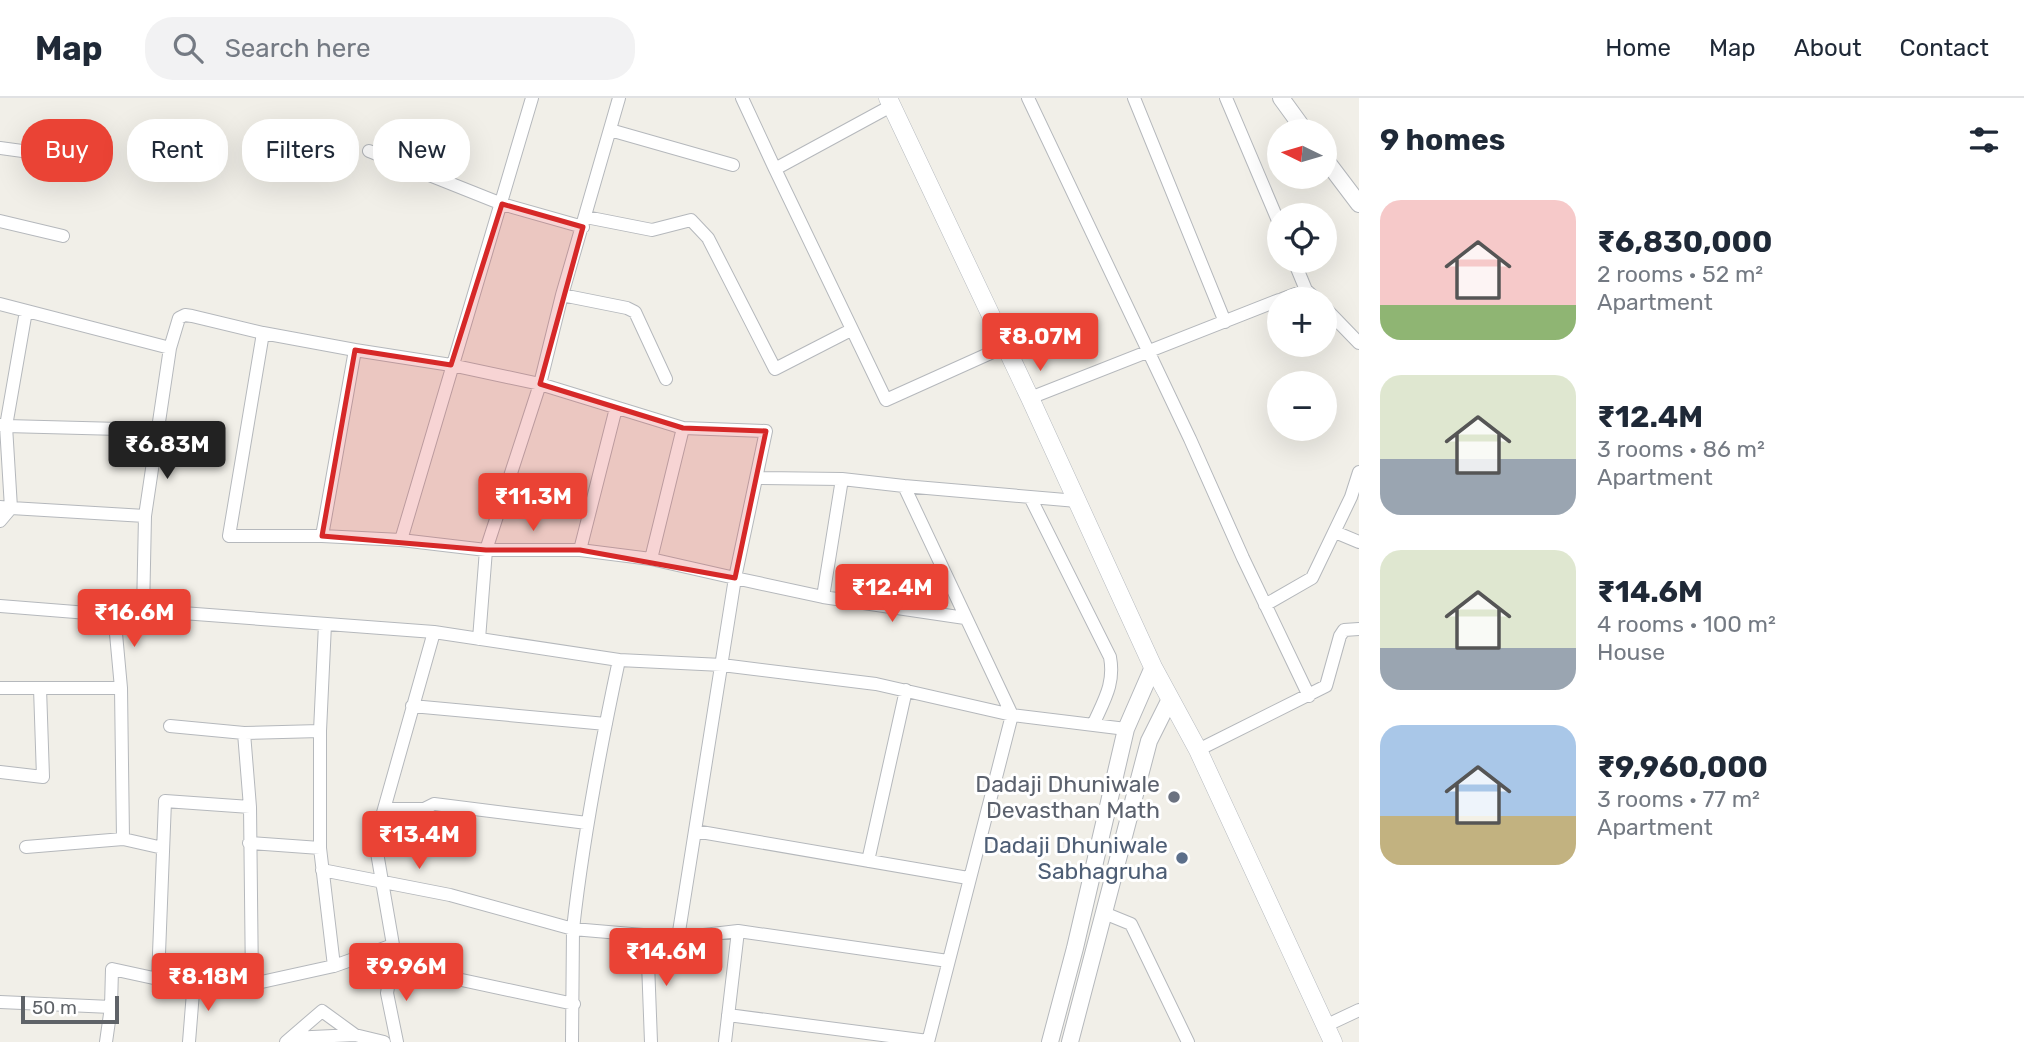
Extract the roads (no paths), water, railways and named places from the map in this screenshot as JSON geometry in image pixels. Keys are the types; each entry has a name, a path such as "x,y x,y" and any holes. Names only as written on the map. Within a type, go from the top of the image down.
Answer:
{"main road":[{"path":"889,102 1006,346 1153,667 1198,750 1329,1034"}],"street":[{"path":"401,540 451,365 533,98"},
{"path":"479,639 486,550 540,384 562,295 619,98"},
{"path":"742,98 886,400 1006,346"},
{"path":"1028,98 1190,439 1308,696"},
{"path":"1134,98 1225,321"},
{"path":"1226,98 1271,203"},
{"path":"1281,98 1296,119"},
{"path":"775,169 889,102"},
{"path":"610,130 733,165"},
{"path":"0,148 21,151"},
{"path":"369,152 502,204 584,222 652,230 691,220 708,237 775,369 851,330"},
{"path":"1337,174 1357,199"},
{"path":"0,221 63,236"},
{"path":"562,295 635,312 666,379"},
{"path":"0,304 170,348"},
{"path":"1030,398 1267,305"},
{"path":"0,521 5,508 3,425 26,311"},
{"path":"143,612 145,516 170,348 179,318 185,315 263,333 451,365 540,384 683,428 766,431 735,578 678,938"},
{"path":"1337,320 1359,343"},
{"path":"263,333 229,536 322,536 401,540 486,550 580,550 651,559 823,597 965,618"},
{"path":"322,536 355,350"},
{"path":"580,550 617,408"},
{"path":"3,425 158,430"},
{"path":"651,559 683,428"},
{"path":"1265,605 1312,578 1351,497 1359,472"},
{"path":"756,478 842,479 1077,501"},
{"path":"823,597 842,479"},
{"path":"728,1015 928,1041 1012,715 904,486"},
{"path":"1030,497 1110,657 1113,672 1110,687 1093,724"},
{"path":"5,508 145,516"},
{"path":"1335,532 1359,542"},
{"path":"0,606 169,612 433,632 620,660 722,665 876,684 1012,715 1126,729"},
{"path":"114,612 121,688 123,839"},
{"path":"325,624 320,731 320,848 334,966"},
{"path":"1198,750 1326,686 1340,636 1344,630 1359,629"},
{"path":"397,1042 387,993 393,945 375,841 433,632"},
{"path":"572,1042 573,929 587,823 620,660"},
{"path":"1050,1042 1075,948 1126,729 1153,667"},
{"path":"0,688 121,688"},
{"path":"0,772 43,777 40,688"},
{"path":"868,861 906,690"},
{"path":"1070,1042 1149,741 1170,699"},
{"path":"412,706 606,724"},
{"path":"170,726 244,733 320,731"},
{"path":"244,733 250,807 252,984"},
{"path":"158,979 165,801 250,807"},
{"path":"384,809 424,809 434,804 587,823"},
{"path":"695,831 968,878"},
{"path":"26,847 123,839 163,848"},
{"path":"249,843 320,848"},
{"path":"322,870 450,895 573,929 678,938 738,931 948,961"},
{"path":"1104,913 1131,924 1186,1041"},
{"path":"725,1042 738,931"},
{"path":"647,936 651,1042"},
{"path":"106,1042 111,1007 112,969 158,979 252,984 334,966 393,945"},
{"path":"392,965 574,1004"},
{"path":"189,1042 194,981"},
{"path":"0,1002 111,1007"},
{"path":"1329,1034 1359,1010"},
{"path":"288,1040 322,1011 355,1035"},
{"path":"288,1040 355,1035 384,1042"}],"place":[{"name":"Dadaji Dhuniwale Devasthan Math","path":"1174,797"},
{"name":"Dadaji Dhuniwale Sabhagruha","path":"1182,858"}]}
